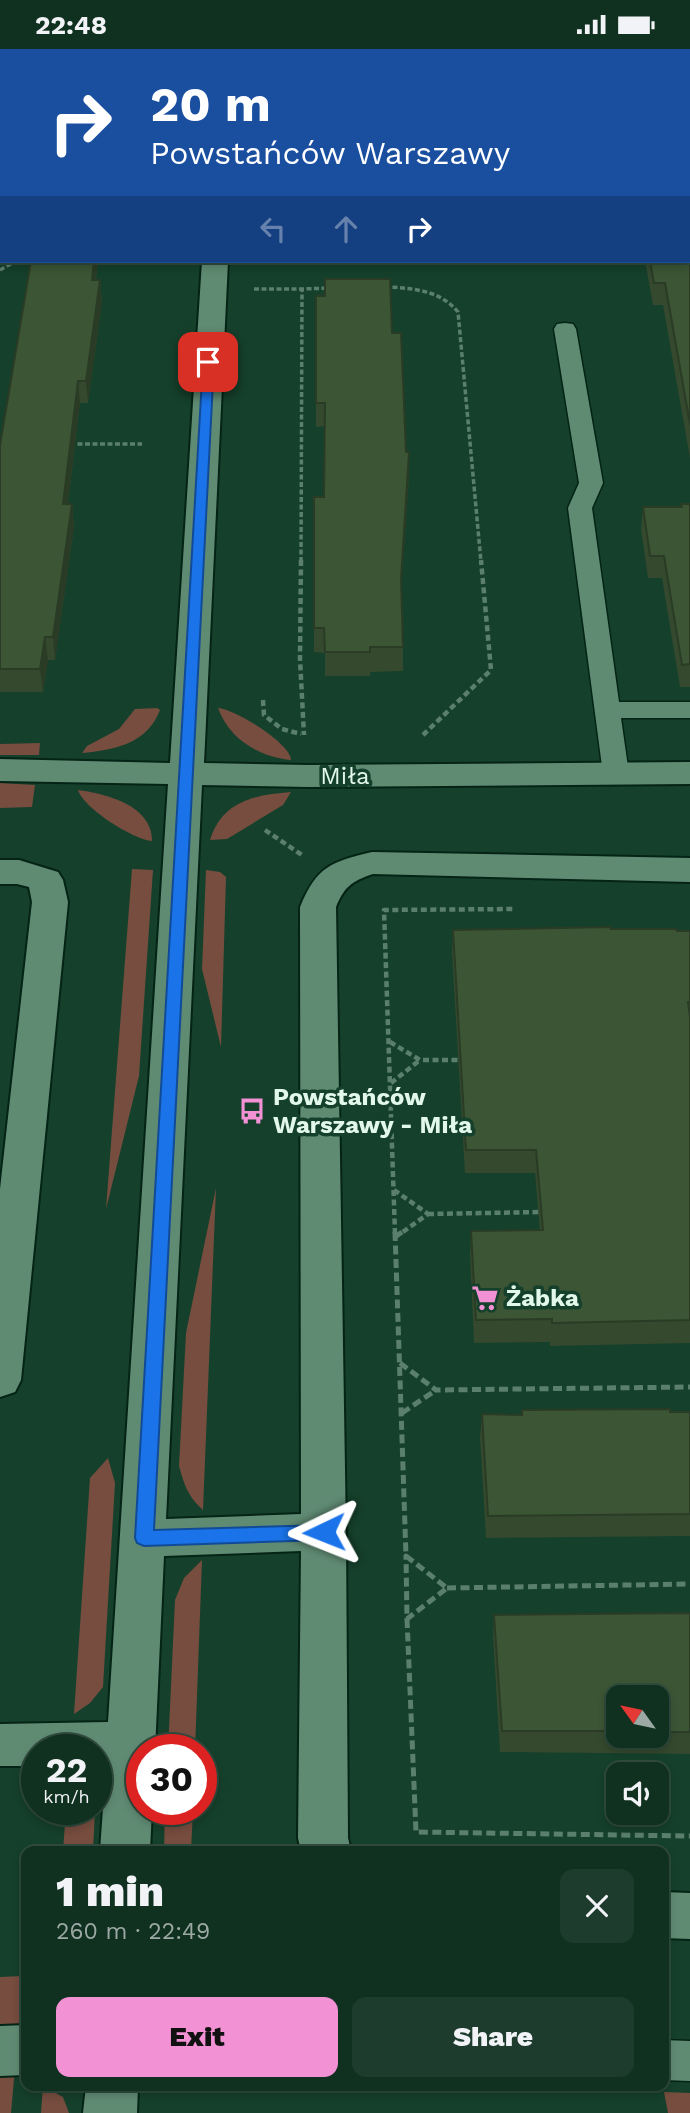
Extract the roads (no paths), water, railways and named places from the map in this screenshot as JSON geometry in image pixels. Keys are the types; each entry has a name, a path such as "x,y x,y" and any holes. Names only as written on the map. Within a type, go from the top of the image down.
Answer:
{"street":[{"path":"132,1734 215,263"},
{"name":"Miła","path":"0,770 310,776 690,773"},
{"path":"325,1846 318,907 327,882 344,871 372,863 690,870"},
{"path":"0,872 19,872 45,880 50,902 0,1380"},
{"path":"144,1538 324,1532"},
{"path":"0,1745 126,1743"},
{"path":"125,1846 126,1825"},
{"path":"669,1915 690,1916"},
{"path":"0,2051 21,2050"},
{"path":"110,2113 112,2091"}],"lane":[{"path":"565,329 591,483 580,508 616,774"},
{"path":"608,710 690,710"},
{"path":"669,2060 690,2061"}],"place":[{"name":"Powstańców Warszawy - Miła","path":"252,1111"},
{"name":"Żabka","path":"485,1298"}]}
